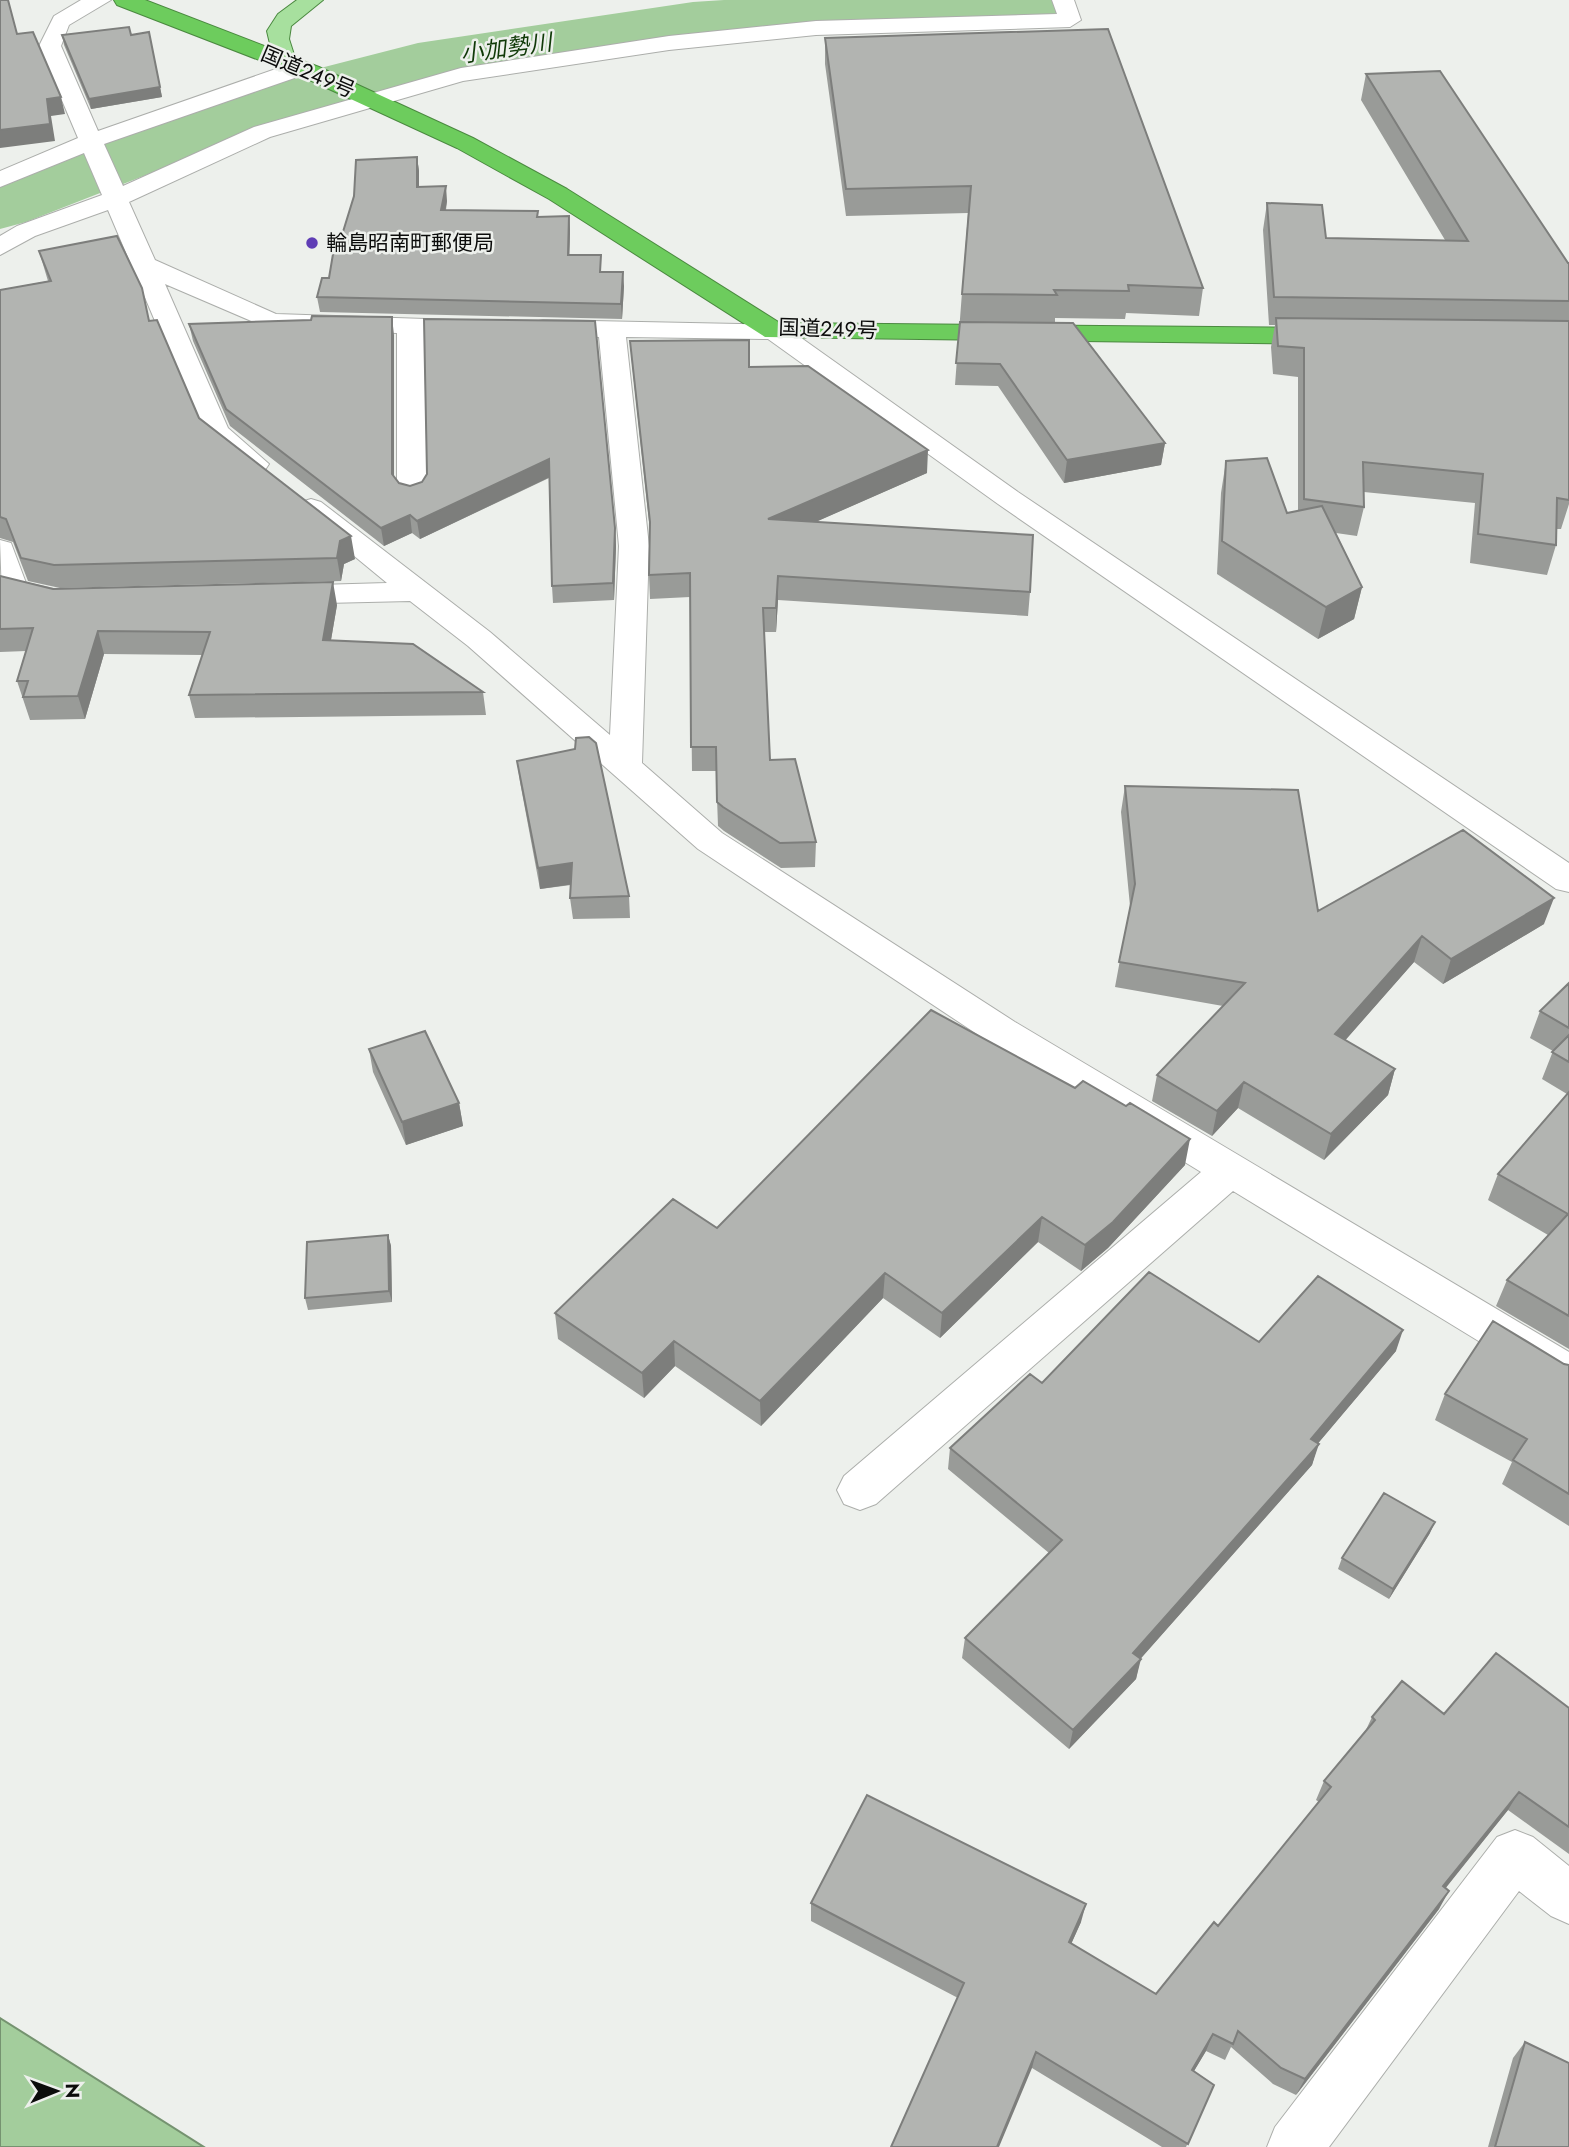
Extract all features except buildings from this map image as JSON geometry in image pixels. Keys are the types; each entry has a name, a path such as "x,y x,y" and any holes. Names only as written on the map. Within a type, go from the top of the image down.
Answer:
{"highway":[{"name":"国道249号","path":"125,0 299,67 465,143 558,194 774,331 1347,336"}],"main road":[{"path":"299,67 276,41 285,20 312,0"}],"street":[{"path":"100,0 72,12 60,21 53,29 50,46 216,432 479,639 710,841 1002,1032 1569,1374"},
{"path":"0,247 26,231 112,189 262,132 461,75 669,43 816,28 1066,10"},
{"path":"0,180 299,67"},
{"path":"144,265 272,321 511,328 774,331 1008,498 1569,880"},
{"path":"410,325 412,492"},
{"path":"612,330 634,546 625,766"},
{"path":"0,549 13,589 60,600 74,600"},
{"path":"253,596 418,591"},
{"path":"860,1490 1230,1170"},
{"path":"1296,2147 1515,1855 1569,1898"}],"shaded area":[{"path":"0,2018 204,2147 0,2147"}],"waterway":[{"name":"小加勢川","path":"0,207 286,97 441,57 693,21 1036,0"}],"place":[{"name":"輪島昭南町郵便局","path":"312,243"}]}
